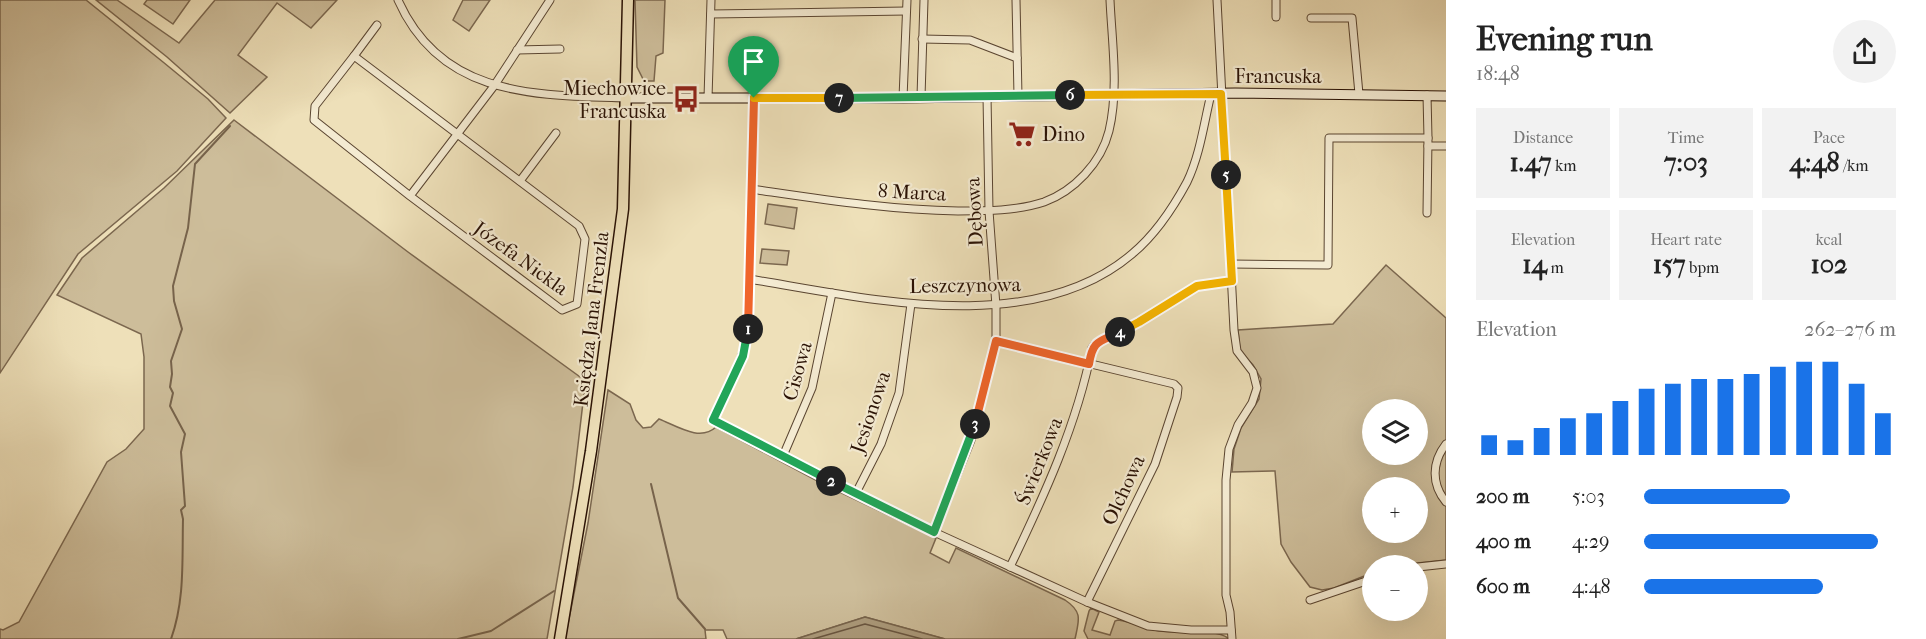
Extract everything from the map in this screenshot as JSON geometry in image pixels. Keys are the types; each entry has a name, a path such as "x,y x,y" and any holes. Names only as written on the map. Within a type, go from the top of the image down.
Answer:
{"main road":[{"name":"Księdza Jana Frenzla","path":"560,639 582,519 619,240 624,183 627,0"}],"street":[{"path":"398,0 425,43 468,76 494,86 540,94 625,98"},
{"path":"410,196 494,86 550,0"},
{"path":"708,98 711,0"},
{"path":"903,98 907,0"},
{"path":"921,97 924,0"},
{"path":"1016,0 1018,96"},
{"name":"8 Marca","path":"751,189 896,208 989,211 1041,203 1059,195 1078,182 1102,149 1109,132 1114,94 1110,0"},
{"path":"1217,0 1216,94 1237,351 1253,372 1257,388 1252,403 1238,425 1229,449 1226,596 1232,639"},
{"path":"1276,0 1276,17"},
{"path":"711,14 906,11"},
{"path":"1311,18 1352,18 1359,94"},
{"name":"Józefa Nickla","path":"354,56 579,226 585,239 577,304 562,310 410,196 314,120 315,106 377,25"},
{"path":"922,39 969,40 1017,58"},
{"path":"517,50 560,49"},
{"name":"Francuska","path":"625,98 903,98 1114,94 1446,96"},
{"name":"Leszczynowa","path":"749,279 912,304 996,306 1055,296 1085,283 1132,255 1162,222 1188,180 1216,94"},
{"path":"1427,95 1427,213"},
{"name":"Dębowa","path":"934,532 971,440 996,341 996,306 989,211 987,96"},
{"path":"754,98 747,336 743,356 713,420 934,532 1087,603 1148,626 1191,630 1231,630"},
{"path":"520,181 556,133"},
{"path":"1231,264 1328,265 1329,138 1428,142 1446,146"},
{"name":"Świerkowa","path":"1010,567 1037,511 1075,418 1092,348 1095,344 1139,322 1197,286 1232,281"},
{"name":"Cisowa","path":"783,456 812,388 832,293"},
{"name":"Jesionowa","path":"856,493 881,444 899,393 912,304"},
{"path":"996,341 1089,364"},
{"name":"Olchowa","path":"1087,603 1155,464 1178,388 1174,384 1089,364"},
{"path":"1446,444 1437,458 1435,482 1438,492 1446,502"},
{"path":"1428,566 1446,564"},
{"path":"1310,600 1362,582"}],"shaded area":[{"path":"0,0 86,0 208,99 226,118 177,171 78,254 0,373"},
{"path":"96,0 117,0 179,43 215,0 337,0 311,28 277,3 238,55 267,77 230,113 167,57"},
{"path":"147,0 190,0 173,24 144,4"},
{"path":"463,0 490,0 469,31 453,20"},
{"path":"635,0 665,0 663,53 656,56 654,81 644,81 637,67"},
{"path":"234,120 408,252 587,382 573,487 547,639 0,639 0,629 3,630 19,622 107,462 126,449 144,429 144,357 141,334 57,295 82,258 164,188"},
{"path":"768,204 797,208 794,229 765,224"},
{"path":"762,249 789,251 787,265 760,263"},
{"path":"1386,265 1446,318 1446,560 1428,562 1428,555 1362,555 1362,577 1334,588 1322,590 1310,587 1281,544 1275,471 1232,472 1234,449 1241,428 1259,399 1261,379 1253,365 1240,351 1238,330 1333,324"},
{"path":"608,390 630,404 636,420 643,428 651,427 659,419 696,433 710,431 716,427 825,485 936,538 930,553 949,563 956,548 1065,600 1075,608 1077,613 1078,627 1075,639 945,639 865,617 796,639 727,639 723,630 705,630 706,639 565,639 588,523"},
{"path":"1091,608 1099,612 1092,630 1110,635 1115,621 1118,620 1159,631 1215,633 1229,639 1088,639 1084,631"}],"water":[{"path":"865,617 945,639 796,639"}],"waterway":[{"path":"171,639 181,595 183,519 181,510 185,506 181,452 185,434 170,406 173,393 170,387 171,361 182,329 174,301 173,286 188,228 195,164 230,126"},
{"path":"651,484 678,598 705,629"},
{"path":"458,639 491,631 554,591"}],"place":[{"name":"Miechowice Francuska","path":"686,99"},
{"name":"Dino","path":"1022,134"}],"route":[{"path":"1221,94 1232,281 1197,286 1139,322 1095,344 1089,364 996,341 971,440 934,532 713,420 736,374 747,336 754,98 1221,94"}]}
